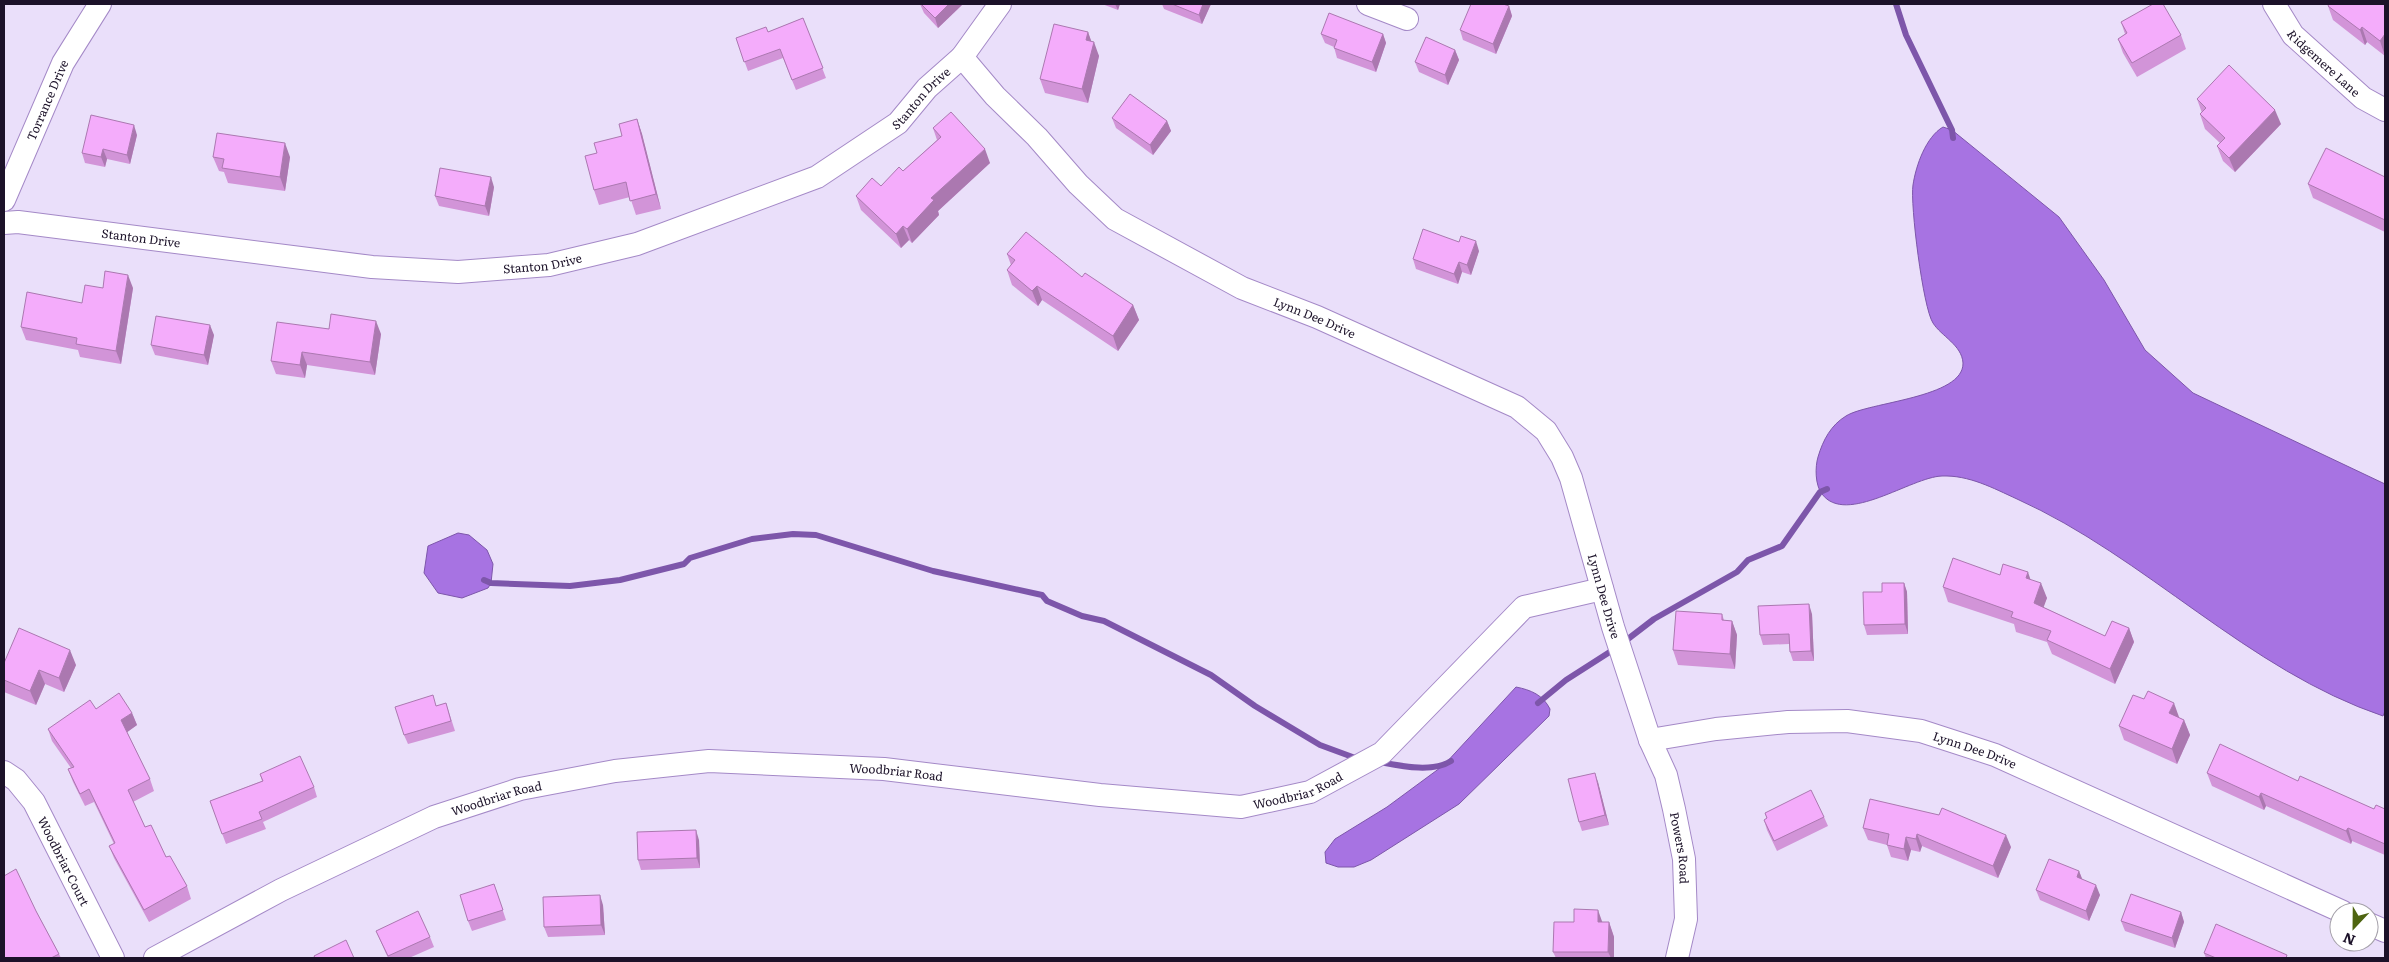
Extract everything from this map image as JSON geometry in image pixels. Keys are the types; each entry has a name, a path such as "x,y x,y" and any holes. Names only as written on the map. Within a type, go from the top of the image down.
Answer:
{"street":[{"name":"Torrance Drive","path":"4,200 63,63 100,4"},
{"name":"Stanton Drive","path":"4,223 28,224 372,266 458,272 549,266 637,244 817,177 898,123 927,88 962,57 1000,4"},
{"path":"1368,4 1407,18"},
{"name":"Ridgemere Lane","path":"2274,4 2293,35 2363,98 2385,110"},
{"name":"Lynn Dee Drive","path":"962,57 995,96 1037,137 1078,184 1115,219 1242,288 1317,317 1517,408 1546,431 1565,464 1650,740 1716,729 1847,720 1921,731 1995,755 2329,906"},
{"name":"Woodbriar Road","path":"155,958 281,890 434,817 520,789 615,771 709,761 884,768 1146,800 1240,808 1310,792 1382,753 1524,607 1602,589"},
{"name":"Powers Road","path":"1650,740 1666,775 1684,859 1686,919 1676,958"},
{"name":"Woodbriar Court","path":"4,772 16,780 34,802 113,958"}],"shaded area":[{"path":"1943,127 1952,130 2059,217 2104,280 2145,350 2193,393 2385,484 2385,711 2383,716 2334,696 2287,671 2241,642 2109,551 2064,523 1990,487 1971,480 1942,476 1929,478 1862,503 1847,505 1833,502 1822,494 1818,486 1816,466 1822,445 1836,424 1846,416 1857,411 1913,397 1948,384 1959,375 1963,363 1959,351 1937,328 1929,314 1921,278 1913,212 1913,185 1919,160 1932,137"},
{"path":"458,533 469,535 487,550 493,564 491,583 488,588 462,598 438,593 424,573 428,546"},
{"path":"1516,687 1532,692 1544,700 1550,709 1549,716 1459,804 1371,860 1354,867 1338,867 1326,863 1325,852 1335,839 1387,807 1444,765"}],"building":[{"path":"921,4 949,4 935,18"},
{"path":"1172,4 1203,4 1199,15"},
{"path":"1471,4 1503,4 1509,6 1493,44 1460,30"},
{"path":"2153,4 2163,4 2181,35 2132,63 2118,39 2127,33 2121,22"},
{"path":"2329,4 2385,4 2385,34 2380,41 2362,27 2360,30 2328,6"},
{"path":"1329,13 1383,34 1372,62 1334,48 1337,40 1321,34"},
{"path":"803,18 823,68 792,80 780,49 744,62 736,38 766,27 768,32"},
{"path":"1054,24 1088,32 1086,40 1094,42 1082,89 1040,79"},
{"path":"1426,37 1455,50 1445,75 1415,62"},
{"path":"2229,65 2275,110 2229,158 2217,146 2225,138 2200,114 2206,108 2197,99"},
{"path":"1130,94 1167,121 1150,145 1112,118"},
{"path":"951,112 985,149 931,198 934,200 907,229 903,226 896,234 856,196 872,178 881,186 899,167 903,171 941,137 933,128"},
{"path":"91,115 134,125 127,155 103,149 101,157 82,153"},
{"path":"637,119 656,194 630,201 626,182 594,190 585,156 597,153 594,143 622,136 619,124"},
{"path":"217,133 285,143 280,177 222,168 224,159 213,157"},
{"path":"2326,148 2385,177 2385,220 2308,184"},
{"path":"440,168 491,177 485,206 435,196"},
{"path":"1423,229 1459,242 1461,236 1476,241 1467,265 1459,262 1454,274 1413,259"},
{"path":"1026,232 1082,277 1085,273 1133,305 1113,336 1037,286 1032,291 1007,270 1015,260 1007,254"},
{"path":"105,271 128,275 116,351 76,344 77,338 21,327 27,292 82,303 85,285 103,288"},
{"path":"331,314 376,321 370,362 302,352 300,365 271,361 277,322 329,329"},
{"path":"156,316 210,325 204,355 151,345"},
{"path":"1953,558 2000,575 2003,564 2028,572 2026,578 2041,583 2034,603 2105,636 2112,621 2129,628 2110,669 2047,640 2051,631 2011,617 2013,612 1943,587"},
{"path":"1882,583 1904,583 1905,624 1864,625 1863,592 1882,592"},
{"path":"1809,604 1811,651 1790,652 1789,634 1760,635 1758,606"},
{"path":"1676,611 1722,614 1722,620 1732,621 1730,654 1673,650"},
{"path":"19,628 70,650 59,678 39,670 30,691 4,680 4,663"},
{"path":"2148,691 2174,703 2169,713 2184,720 2172,749 2119,726 2133,695 2144,699"},
{"path":"119,693 132,713 121,720 150,779 128,790 145,827 151,825 166,857 170,856 187,886 144,910 109,846 115,843 89,789 80,794 68,769 74,767 48,729 90,700 96,709"},
{"path":"433,695 436,706 446,703 451,721 404,735 395,707"},
{"path":"2220,744 2298,781 2300,776 2374,809 2376,805 2385,809 2385,844 2348,828 2346,831 2261,793 2259,797 2207,773"},
{"path":"300,756 314,787 259,812 262,819 222,834 210,801 263,781 260,774"},
{"path":"1595,773 1605,815 1579,822 1568,779"},
{"path":"1811,790 1824,817 1774,841 1764,820 1767,818 1765,813"},
{"path":"1870,799 1939,815 1942,808 2006,835 1993,866 1917,834 1916,839 1906,837 1904,849 1887,845 1889,834 1863,828"},
{"path":"696,830 697,858 638,860 637,832"},
{"path":"2049,859 2079,871 2077,877 2096,885 2086,911 2036,890"},
{"path":"16,869 59,954 51,958 4,958 4,876"},
{"path":"494,884 503,910 468,921 460,895"},
{"path":"2131,894 2181,912 2172,938 2121,921"},
{"path":"600,895 601,925 544,927 543,897"},
{"path":"1574,909 1598,910 1598,922 1609,922 1608,952 1553,952 1554,922 1574,922"},
{"path":"418,911 430,937 388,956 376,931"},
{"path":"2216,924 2287,955 2286,958 2216,958 2204,953"},
{"path":"346,940 354,958 315,958 314,956"}],"waterway":[{"path":"1896,4 1906,35 1952,130 1953,138"},
{"path":"1624,642 1654,619 1737,572 1748,560 1782,546 1820,492 1827,489"},
{"path":"484,580 491,583 570,586 620,580 684,564 690,558 752,539 793,534 816,535 933,571 1042,595 1047,601 1082,616 1104,621 1211,675 1255,706 1320,745 1358,759"},
{"path":"1538,703 1566,680 1616,648"},
{"path":"1380,762 1426,768 1443,765 1451,761"}]}
